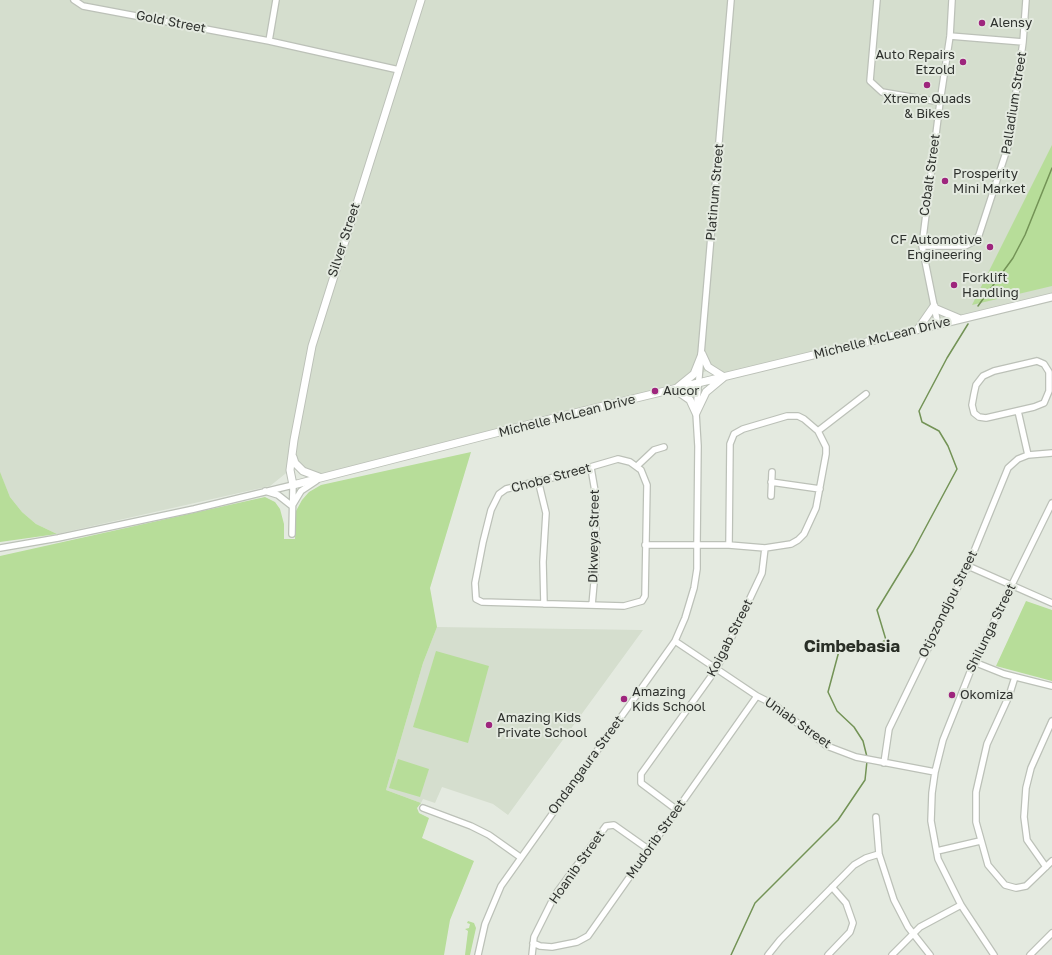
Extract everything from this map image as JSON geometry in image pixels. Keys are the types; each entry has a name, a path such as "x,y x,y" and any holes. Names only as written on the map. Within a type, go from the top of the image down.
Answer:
{"street":[{"name":"Gold Street","path":"74,0 83,6 269,41 399,70"},
{"path":"269,41 276,0"},
{"name":"Silver Street","path":"293,485 290,470 312,346 421,0"},
{"name":"Platinum Street","path":"699,384 732,0"},
{"path":"877,0 870,81 882,92 940,102"},
{"name":"Cobalt Street","path":"938,325 922,246 950,36 952,0"},
{"name":"Palladium Street","path":"922,246 965,246 975,241 979,235 1009,144 1024,42 1026,0"},
{"path":"950,36 1024,42"},
{"name":"Michelle McLean Drive","path":"293,485 550,419 671,391 1052,297"},
{"path":"918,329 934,307 960,319"},
{"path":"696,412 706,392 724,378 708,367 702,354"},
{"path":"671,391 682,385 694,374 702,354"},
{"path":"1030,362 1041,362 1049,372 1048,397 1041,405 1018,411 986,418 977,416 972,404 976,385 983,376 994,371 1030,362"},
{"name":"Ondangaura Street","path":"478,955 485,924 495,898 520,857 675,641 686,618 694,588 697,569 698,446 696,412 699,384"},
{"path":"671,391 686,396 694,405 696,412"},
{"path":"818,431 866,394"},
{"path":"1018,411 1028,456 1052,453"},
{"path":"645,545 729,544 765,548 791,544 804,534 812,517 820,489 826,447 818,431 804,419 794,416 743,429 734,434 730,444 729,544"},
{"path":"637,466 654,450 664,447"},
{"path":"293,453 295,463 298,468 310,475 321,477"},
{"name":"Otjozondjou Street","path":"884,763 888,729 968,566 1008,468 1018,459 1028,456"},
{"name":"Chobe Street","path":"618,459 624,459 641,470 647,485 645,596 642,601 624,606 482,602 476,599 475,594 483,542 495,501 499,494 506,489 591,468 618,459"},
{"name":"Dikweya Street","path":"591,468 596,497 596,561 592,605"},
{"path":"771,496 772,472"},
{"path":"292,506 301,491 321,477"},
{"path":"538,480 546,513 543,562 544,604"},
{"path":"771,482 820,489"},
{"path":"0,548 58,538 172,514 293,485 292,534"},
{"path":"264,491 278,495 292,506"},
{"name":"Shilunga Street","path":"994,955 961,904 938,859 931,812 935,772 943,740 974,662 1052,503"},
{"name":"Koigab Street","path":"677,810 641,783 641,774 717,668 762,574 765,548"},
{"path":"968,566 1052,603"},
{"name":"Uniab Street","path":"675,641 717,668 756,696 765,699 784,712 827,746 856,757 935,772"},
{"path":"974,662 1015,677 1052,686"},
{"path":"1015,677 1008,699 990,735 981,769 975,805 980,841 988,865 1002,883 1009,887 1021,888 1026,886 1052,861"},
{"name":"Mudorib Street","path":"534,943 540,946 552,947 577,942 588,936 642,861 648,849 677,810 756,696"},
{"path":"1046,867 1027,840 1024,817 1026,788 1030,768 1052,721"},
{"path":"422,808 471,826 489,835 520,857"},
{"path":"876,817 879,854 895,903 902,918 930,955"},
{"name":"Hoanib Street","path":"532,955 534,937 555,895 606,826 614,825 648,849"},
{"path":"936,851 980,841"},
{"path":"768,955 776,944 854,865 866,858 879,854"},
{"path":"828,955 850,932 853,923 846,903 832,887"},
{"path":"892,955 920,927 961,904"},
{"path":"1030,955 1052,933"}],"shaded area":[{"path":"0,0 1052,0 1052,297 724,377 710,370 692,376 671,391 321,477 295,463 290,470 270,486 57,534 36,524 22,512 10,497 0,473"},
{"name":"Amazing Kids Private School","path":"437,627 643,630 508,815 493,804 442,787 435,803 423,799 421,803 386,790 423,663"}],"green space":[{"path":"1052,145 1052,286 972,305"},
{"path":"471,452 430,588 437,627 423,663 386,790 421,803 417,808 419,813 429,818 422,838 474,861 450,920 444,955 0,955 0,556 265,497 275,502 280,509 284,524 284,539 295,539 296,511 302,500 309,492 321,485"},
{"path":"0,472 10,497 22,512 36,524 57,534 0,542"},
{"path":"1026,601 1052,610 1052,681 996,666"},
{"path":"436,651 489,666 468,743 413,727"},
{"path":"398,759 429,769 420,797 389,788"},
{"path":"468,921 474,923 476,928 470,955 465,955 468,931 465,929 469,928 470,924 467,923"}],"waterway":[{"path":"978,306 1013,258 1025,235 1052,168"},
{"path":"867,757 863,741 854,727 837,711 828,692 839,651 870,649 886,640 877,610 913,551 957,469 948,446 939,431 922,422 919,411 947,358 968,324"},
{"path":"731,955 755,903 838,820 865,780 867,761"}],"place":[{"name":"Alensy","path":"982,23"},
{"name":"Auto Repairs Etzold","path":"963,62"},
{"name":"Xtreme Quads & Bikes","path":"927,85"},
{"name":"Prosperity Mini Market","path":"945,181"},
{"name":"CF Automotive Engineering","path":"990,247"},
{"name":"Forklift Handling","path":"954,285"},
{"name":"Aucor","path":"655,391"},
{"name":"Okomiza","path":"952,695"},
{"name":"Amazing Kids School","path":"624,699"},
{"name":"Amazing Kids Private School","path":"489,725"}],"district":[{"name":"Cimbebasia","path":"852,647"}]}
